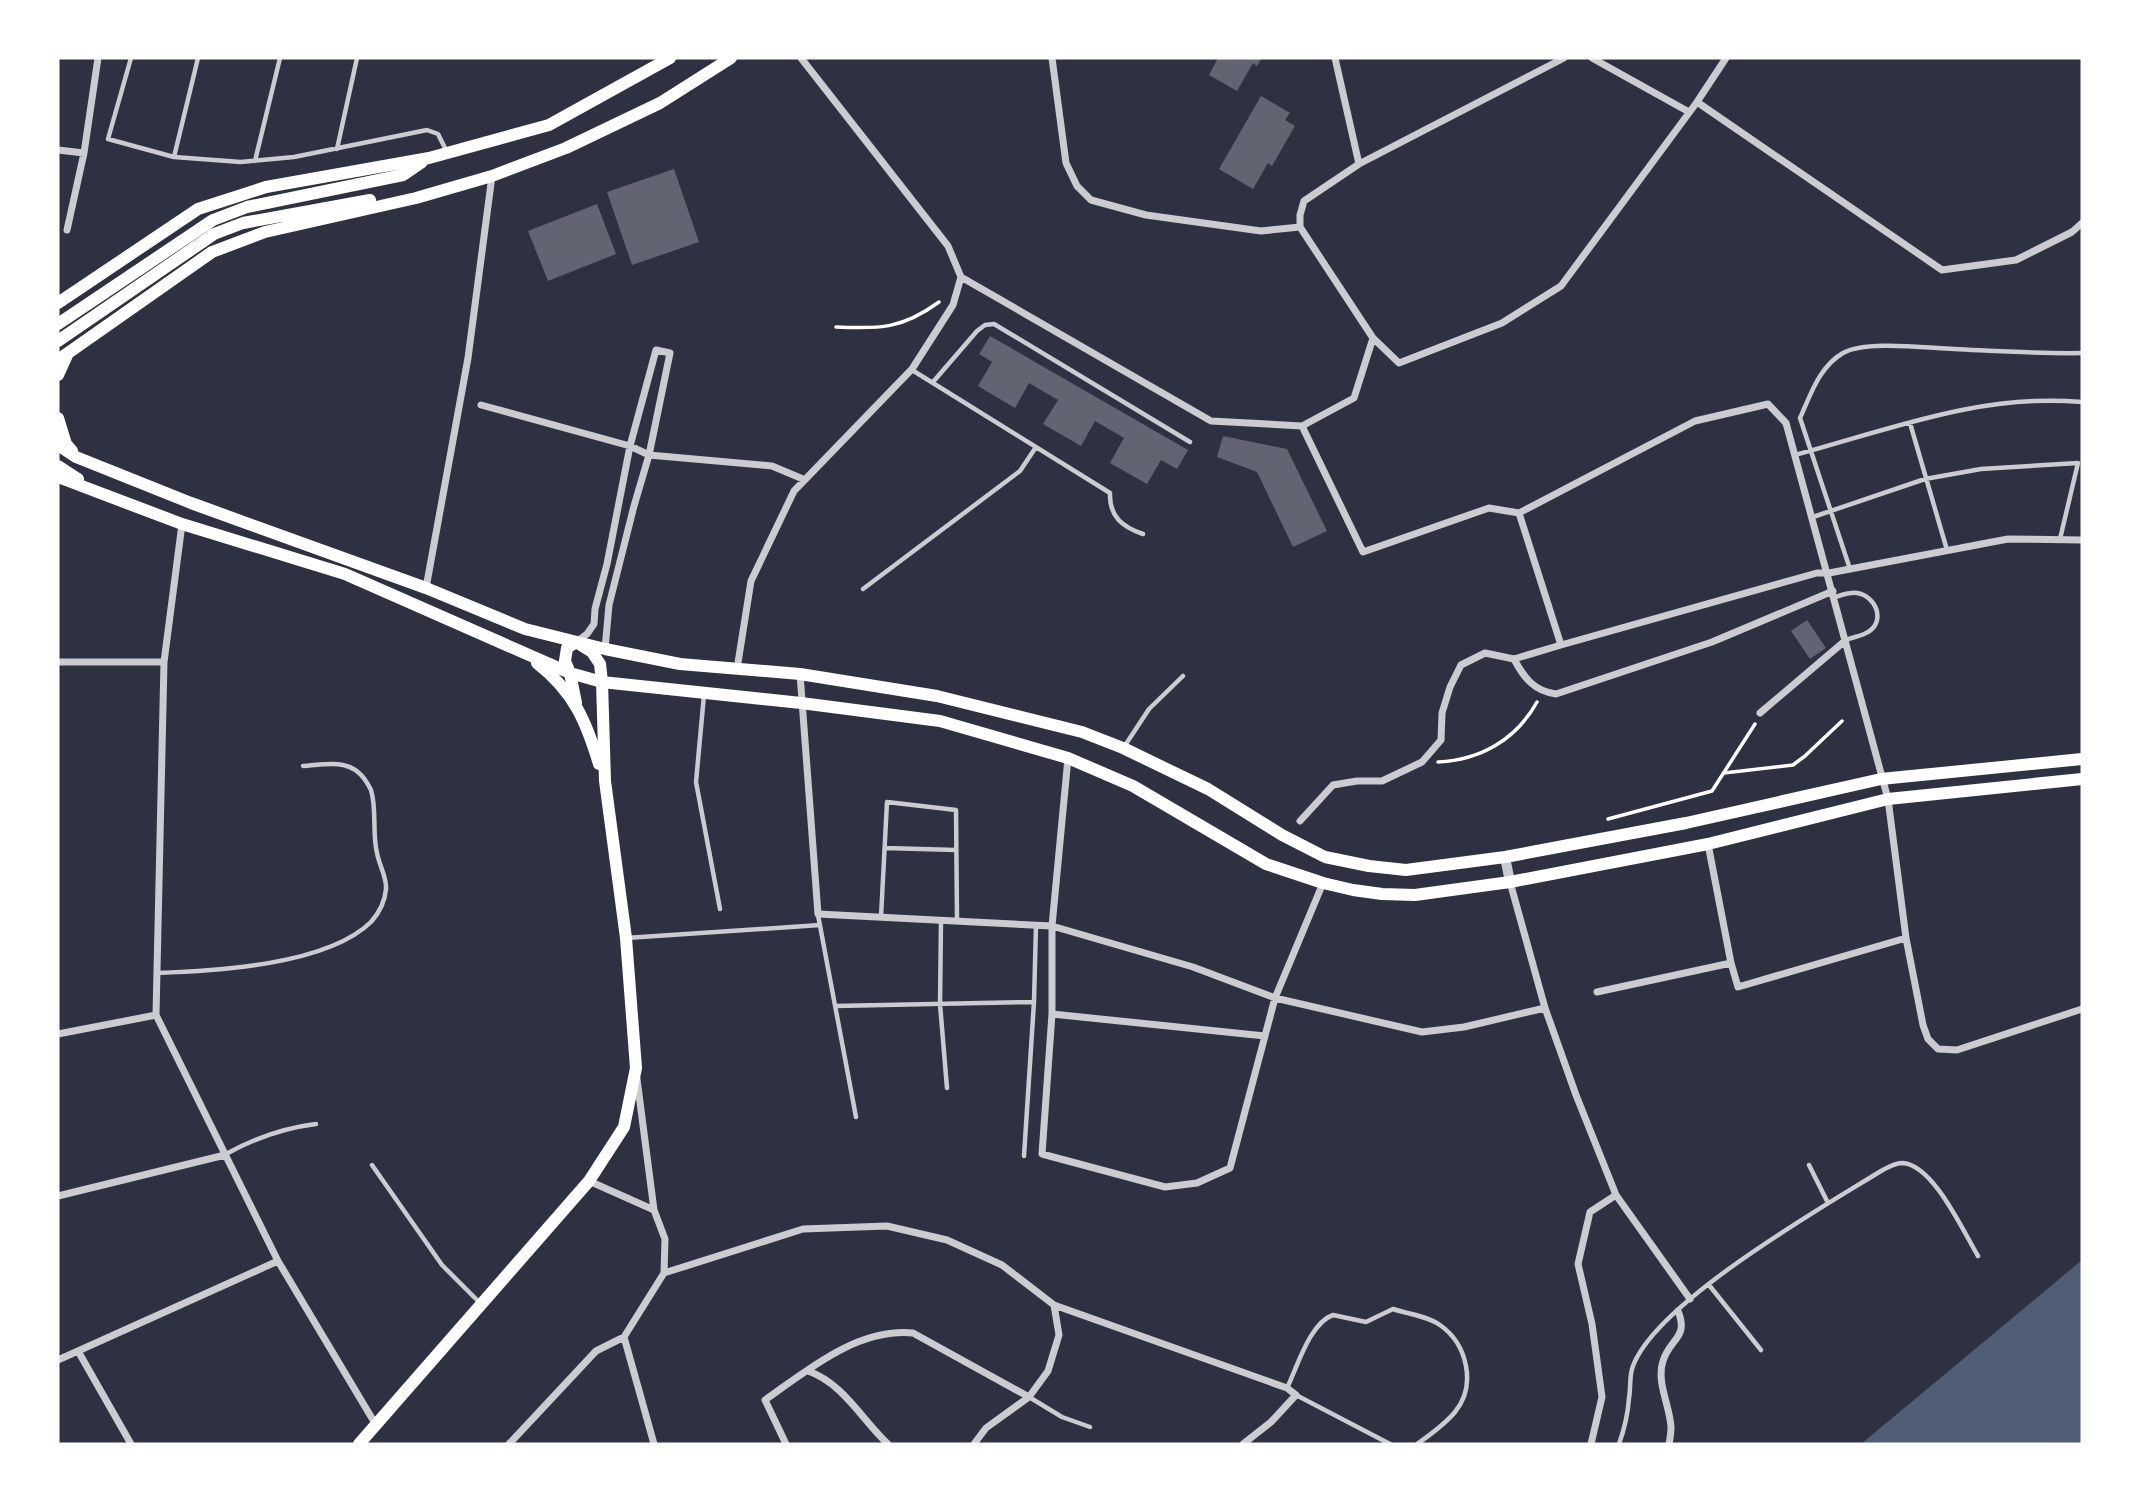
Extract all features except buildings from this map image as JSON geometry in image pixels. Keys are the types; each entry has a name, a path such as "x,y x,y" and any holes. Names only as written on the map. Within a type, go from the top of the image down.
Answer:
{"main road":[{"path":"58,303 198,209 266,187 448,154 549,125 670,58"},
{"path":"58,375 63,357 212,252 265,232 416,198 492,176 566,148 660,103 731,58"},
{"path":"58,324 213,220 247,207 402,175 429,158"},
{"path":"58,341 214,234 224,230 243,223 457,185"},
{"path":"58,418 66,444 76,457"},
{"path":"58,445 76,457 191,503 426,588 525,629 680,664 800,674 937,696 1082,732 1123,748 1208,789 1282,835 1325,857 1369,866 1406,870 1505,857 1686,823 1881,779 2082,759"},
{"path":"58,466 99,492"},
{"path":"58,477 182,524 345,574 570,673 602,682 940,721 1068,758 1133,786 1266,864 1353,890 1415,895 1510,882 1708,844 1888,799 2082,779"},
{"path":"576,642 567,648 565,661 576,703 590,734 604,782"},
{"path":"359,1444 589,1181 624,1127 636,1068 626,938 604,782 602,682 600,664 592,652 576,642"},
{"path":"602,682 605,649"},
{"path":"522,651 549,672 576,703"}],"street":[{"path":"67,230 84,153 98,58 92,58"},
{"path":"801,58 948,246 961,278 1211,421 1302,426 1354,398 1373,338"},
{"path":"1052,58 1066,163 1077,186 1091,200 1146,215 1261,231 1300,227"},
{"path":"1335,58 1359,164"},
{"path":"1564,58 1359,164 1304,201 1300,227 1373,338 1399,363 1502,323 1561,286 1697,102 1726,58"},
{"path":"1591,58 1689,112"},
{"path":"1697,102 1942,270 2016,260 2072,232 2082,223"},
{"path":"58,150 84,153"},
{"path":"426,588 468,358 492,176"},
{"path":"737,670 751,581 794,491 912,369 953,305 961,278"},
{"path":"576,642 587,634 594,624 630,446 656,351 670,353 649,455 609,606 605,649"},
{"path":"1302,426 1363,552 1489,508 1519,513 1695,421 1768,404 1786,423 1829,573 1888,799 1906,938 1928,1039 1938,1049 1957,1050 2082,1009"},
{"path":"481,405 630,446 649,455 772,466 803,479"},
{"path":"1519,513 1561,645"},
{"path":"182,524 164,662 156,1015 278,1261 376,1425"},
{"path":"1300,821 1333,785 1382,781 1422,762 1441,740 1442,713 1450,687 1461,665 1485,653 1514,659 1817,573 1829,573 2008,539 2082,540"},
{"path":"1514,659 1524,678 1542,692 1556,694 1712,642 1834,594"},
{"path":"1760,713 1846,640"},
{"path":"58,662 164,662"},
{"path":"800,674 818,914 1052,926 1193,968 1275,998 1422,1032 1464,1027 1545,1008"},
{"path":"1068,758 1052,926 1052,1014 1042,1154 1165,1187 1197,1183 1230,1168 1275,998 1323,883"},
{"path":"1708,844 1738,987 1906,938"},
{"path":"1505,857 1545,1008 1616,1195 1690,1299"},
{"path":"1597,992 1731,963"},
{"path":"1052,1014 1265,1036"},
{"path":"58,1034 156,1015"},
{"path":"509,1444 596,1351 624,1337 664,1273 665,1239 653,1210 636,1068"},
{"path":"58,1196 225,1155"},
{"path":"589,1181 653,1210"},
{"path":"1591,1444 1602,1397 1592,1324 1578,1264 1590,1212 1616,1195"},
{"path":"664,1273 803,1229 887,1226 947,1240 1002,1265 1054,1305 1287,1388 1296,1395 1271,1422 1243,1444"},
{"path":"58,1360 278,1261"},
{"path":"974,1444 986,1428 1029,1398 1048,1371 1059,1335 1054,1305"},
{"path":"1669,1444 1671,1426 1661,1370 1662,1361 1669,1348 1681,1333 1683,1322 1678,1311"},
{"path":"786,1444 765,1400 844,1347 893,1331 913,1333 1029,1398"},
{"path":"624,1337 654,1444"},
{"path":"78,1351 131,1444"},
{"path":"808,1371 822,1376 888,1444"}],"lane":[{"path":"131,58 108,139 174,157 254,161 294,157 427,130 433,131 441,138 448,154"},
{"path":"174,157 198,58"},
{"path":"254,161 280,58"},
{"path":"337,149 357,58"},
{"path":"933,383 977,331 985,325 994,324 1190,442"},
{"path":"1850,569 1800,418 1825,368 1853,348 1897,346 2052,354 2082,353"},
{"path":"912,369 1110,493 1111,508 1118,521 1129,530 1143,534"},
{"path":"1795,455 1956,410 1999,402 2082,402"},
{"path":"1910,423 1948,551"},
{"path":"863,589 1020,471 1037,447"},
{"path":"1813,517 1925,479 1981,469 2078,463 2060,540"},
{"path":"1834,594 1860,593 1872,600 1877,609 1872,628 1846,640"},
{"path":"1123,748 1149,709 1183,676"},
{"path":"704,692 696,782 720,909"},
{"path":"157,973 224,971 330,948 362,929 377,915 385,898 387,881 377,857 370,788 358,772 342,764 303,766"},
{"path":"881,917 887,802 956,810 957,921"},
{"path":"885,848 956,850"},
{"path":"818,914 856,1117"},
{"path":"941,920 940,1004 947,1088"},
{"path":"626,938 820,925"},
{"path":"1024,1156 1036,925"},
{"path":"835,1006 1034,1002"},
{"path":"225,1155 248,1142 277,1131 316,1124"},
{"path":"1619,1444 1629,1400 1632,1367 1646,1344 1690,1299 1749,1255 1881,1171 1898,1163 1909,1164 1930,1178 1978,1256"},
{"path":"372,1165 442,1265 481,1304"},
{"path":"1808,1165 1828,1203"},
{"path":"1709,1285 1761,1350"},
{"path":"1287,1388 1314,1330 1328,1317 1333,1315 1366,1322 1393,1309 1438,1323 1455,1338 1464,1354 1466,1389 1455,1412 1417,1444"},
{"path":"1296,1395 1390,1444"},
{"path":"1029,1398 1062,1417 1090,1427"}],"path":[{"path":"836,327 890,327 920,316 940,301 953,305"},
{"path":"1422,762 1470,758 1496,747 1530,714 1542,692"},
{"path":"1608,819 1712,791 1760,713"},
{"path":"1724,773 1793,765 1842,721"}],"water":[{"path":"2082,1260 2082,1444 1861,1444"}]}
